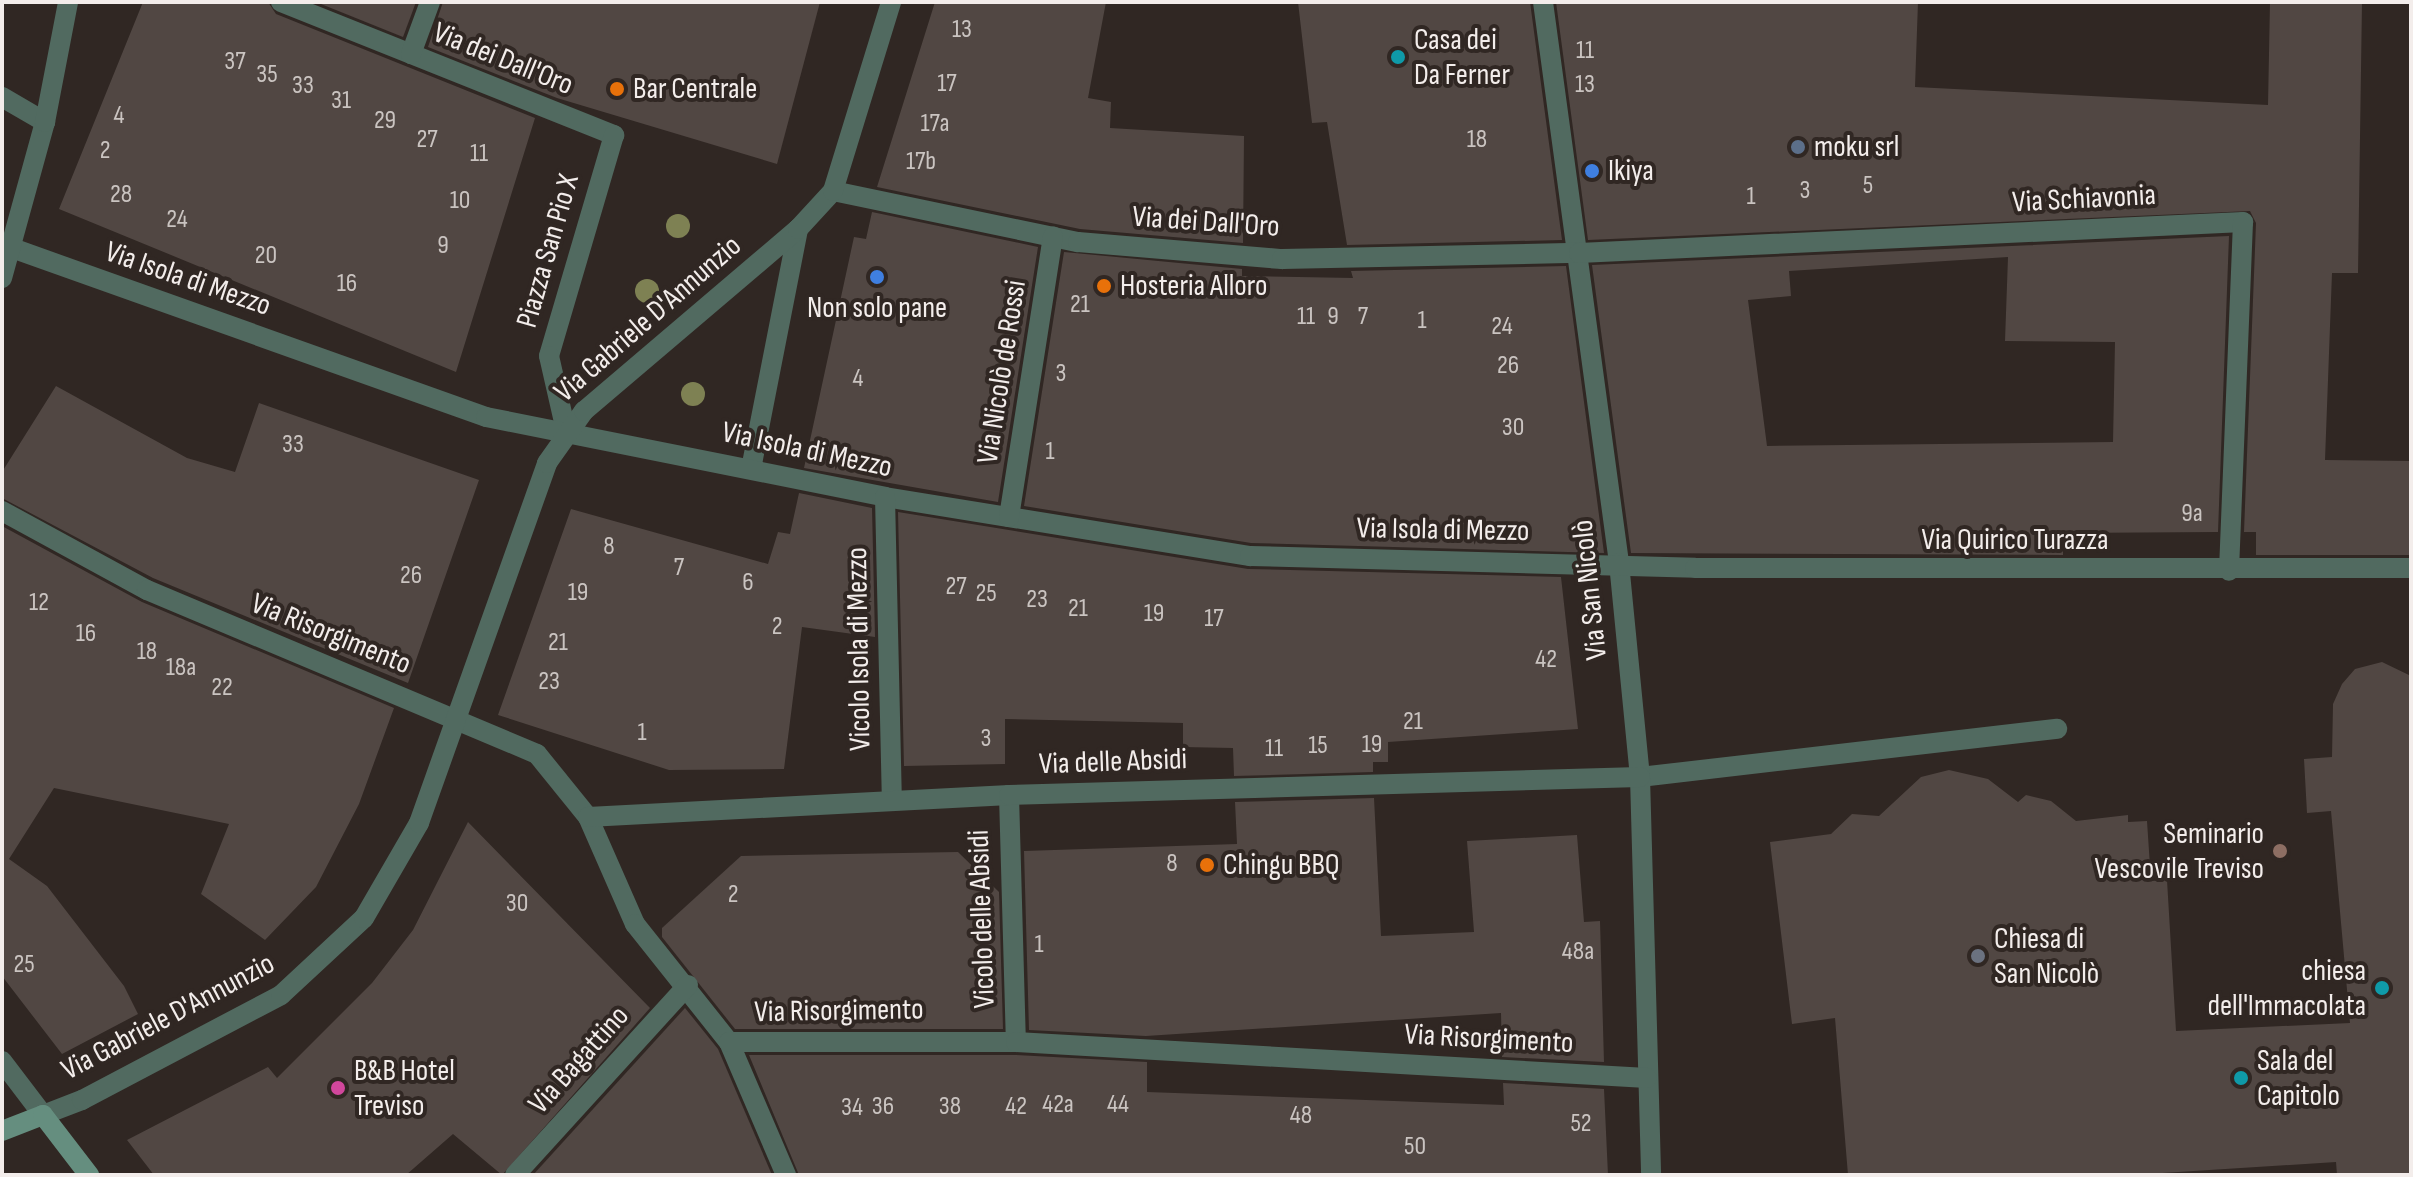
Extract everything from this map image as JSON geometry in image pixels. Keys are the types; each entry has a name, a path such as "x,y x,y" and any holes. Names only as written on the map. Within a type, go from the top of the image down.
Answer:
{"street":[{"path":"2,278 45,122 68,2"},
{"name":"Via dei Dall'Oro","path":"281,2 614,135"},
{"path":"411,54 430,2"},
{"name":"Via Gabriele D'Annunzio","path":"43,1115 82,1100 281,995 326,959 388,882 419,823 538,486 566,431 619,380 798,229 833,191 891,2"},
{"name":"Via San Nicolò","path":"1543,2 1619,563 1640,777 1651,1175"},
{"path":"2,97 45,122"},
{"name":"Piazza San Pio X","path":"566,431 549,356 614,135"},
{"name":"Via dei Dall'Oro","path":"833,191 1053,236 1282,259 1579,253"},
{"name":"Via Schiavonia","path":"1579,253 2243,222 2229,571"},
{"path":"751,469 798,229"},
{"name":"Via Nicolò de Rossi","path":"1009,517 1053,236"},
{"name":"Via Isola di Mezzo","path":"12,248 486,417 885,497 1250,556 1619,563"},
{"name":"Vicolo Isola di Mezzo","path":"885,497 892,800"},
{"name":"Via Risorgimento","path":"2,511 147,590 537,754 588,817 635,924 688,985 729,1042 1016,1042 1647,1078"},
{"name":"Via Quirico Turazza","path":"1619,563 1695,568 2229,571 2411,568"},
{"name":"Via delle Absidi","path":"588,817 1009,795 1640,777 2057,729"},
{"name":"Vicolo delle Absidi","path":"1009,795 1016,1042"},
{"name":"Via Bagattino","path":"515,1175 688,985"},
{"path":"729,1042 786,1175"},
{"path":"2,1061 89,1175"},
{"path":"2,1131 43,1115"}],"building":[{"path":"143,2 268,2 276,14 535,118 456,372 59,209"},
{"path":"316,2 416,2 403,37"},
{"path":"443,2 820,2 777,164 557,98 428,47"},
{"path":"935,2 1106,2 1088,98 1111,102 1110,128 1244,136 1243,243 1080,229 877,187"},
{"path":"1298,2 1530,2 1562,240 1347,245 1327,122 1312,123"},
{"path":"1556,2 1918,2 1915,87 2268,105 2270,2 2362,2 2358,273 2332,273 2325,460 2411,461 2411,555 2256,555 2256,532 2244,532 2256,223 2250,211 1588,240"},
{"path":"872,212 1038,247 998,502 804,468 854,237 866,239"},
{"path":"2229,236 2218,532 2063,533 2063,555 1631,553 1592,265","holes":["2008,257 2005,341 2115,342 2113,442 1767,446 1748,300 1791,296 1789,271"]},
{"path":"1064,252 1242,269 1242,276 1353,278 1351,271 1566,266 1604,553 1251,543 1024,506"},
{"path":"56,386 187,458 235,472 259,403 479,480 408,683 153,578 2,498 2,472"},
{"path":"799,493 872,508 875,637 802,627 784,769 669,770 498,715 571,509 768,564 778,532 790,534"},
{"path":"898,512 1248,569 1561,577 1578,729 1388,742 1388,762 1373,762 1373,772 1234,776 1233,748 1183,747 1183,723 1005,719 1005,764 904,766"},
{"path":"2,526 142,602 394,708 359,804 316,887 265,940 201,894 229,824 54,788 9,859 47,886 124,986 138,1014 62,1054 2,976"},
{"name":"Chiesa di San Nicolò","path":"2382,662 2411,676 2411,1175 2337,1175 2336,1162 2131,1175 1848,1175 1835,1018 1792,1024 1770,842 1831,834 1852,814 1879,816 1921,777 1949,770 1988,779 2018,802 2026,795 2051,801 2076,821 2128,815 2128,822 2147,821 2151,881 2167,880 2176,1031 2350,1023 2331,811 2307,813 2304,759 2332,757 2333,704 2342,684 2355,669"},
{"path":"1374,798 1381,936 1474,932 1467,841 1577,835 1584,922 1600,921 1604,1062 1502,1057 1501,1013 1146,1036 1029,1030 1024,851 1237,844 1235,802"},
{"path":"468,822 650,1008 502,1175 453,1134 406,1175 154,1175 127,1140 268,1067 277,1078 372,983 413,930"},
{"path":"958,852 999,892 1003,1029 735,1029 662,937 662,928 741,856"},
{"path":"685,1008 718,1049 772,1175 533,1175"},
{"path":"749,1055 1016,1055 1147,1062 1147,1092 1504,1105 1503,1083 1604,1089 1608,1175 799,1175"}],"place":[{"name":"Casa dei Da Ferner","path":"1398,57"},
{"name":"Bar Centrale","path":"617,89"},
{"name":"moku srl","path":"1798,147"},
{"name":"Ikiya","path":"1592,171"},
{"name":"Non solo pane","path":"877,277"},
{"name":"Hosteria Alloro","path":"1104,286"},
{"name":"Seminario Vescovile Treviso","path":"2280,851"},
{"name":"Chingu BBQ","path":"1207,865"},
{"name":"Chiesa di San Nicolò","path":"1978,956"},
{"name":"chiesa dell'Immacolata","path":"2382,988"},
{"name":"Sala del Capitolo","path":"2241,1078"},
{"name":"B&B Hotel Treviso","path":"338,1088"}]}
